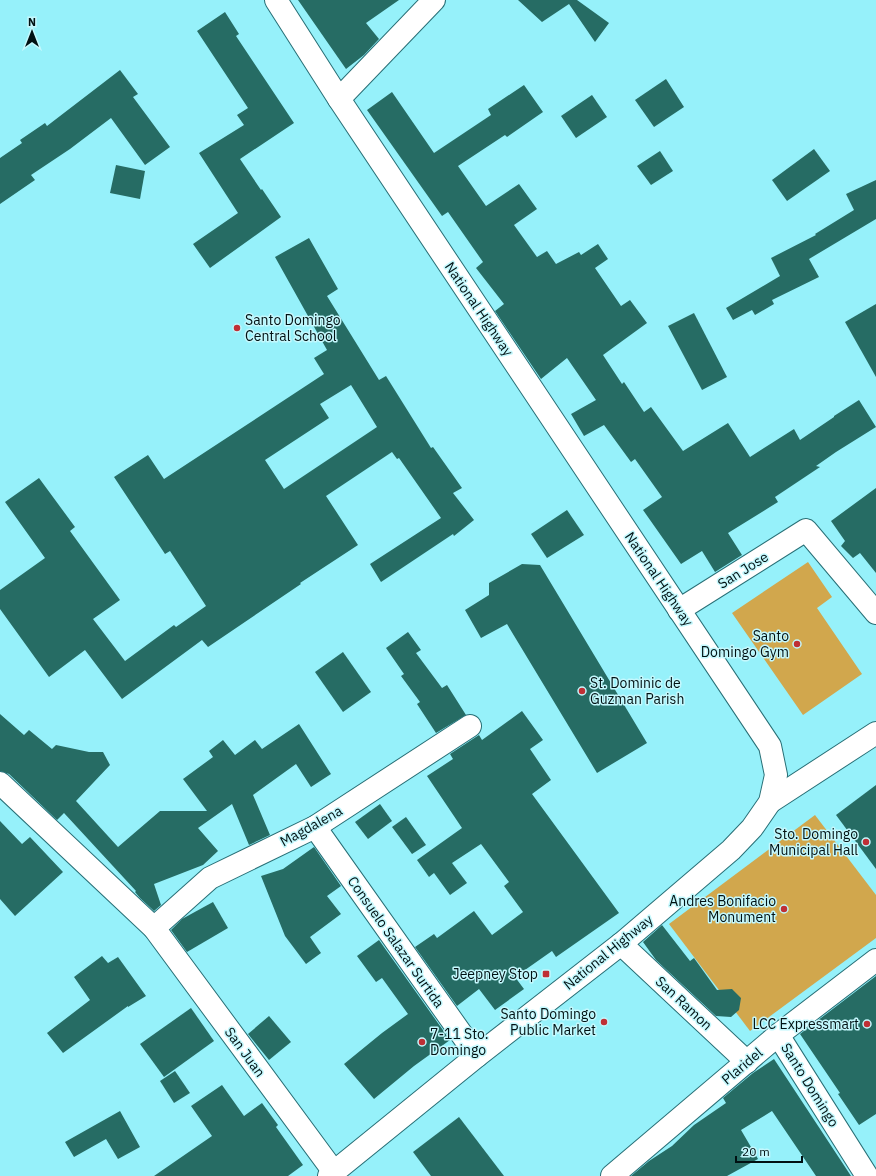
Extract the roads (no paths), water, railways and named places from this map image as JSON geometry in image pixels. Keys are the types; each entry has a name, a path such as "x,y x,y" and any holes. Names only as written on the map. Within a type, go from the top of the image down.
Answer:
{"street":[{"name":"National Highway","path":"276,0 339,99 770,746 776,774 770,802 752,828 731,850 621,944 477,1056 333,1175"},
{"path":"339,99 434,0"},
{"name":"San Jose","path":"679,610 806,530 876,613"},
{"name":"Magdalena","path":"154,928 210,878 314,827 470,726"},
{"path":"770,802 876,733"},
{"name":"San Juan","path":"0,783 154,928 333,1175"},
{"name":"Consuelo Salazar Surtida","path":"314,827 477,1056"},
{"name":"San Ramon","path":"621,944 747,1062"},
{"name":"Plaridel","path":"612,1176 778,1035 876,960"},
{"name":"Santo Domingo","path":"778,1035 868,1176"}],"place":[{"name":"Santo Domingo Central School","path":"237,328"},
{"name":"Santo Domingo Gym","path":"797,644"},
{"name":"St. Dominic de Guzman Parish","path":"582,691"},
{"name":"Sto. Domingo Municipal Hall","path":"866,842"},
{"name":"Andres Bonifacio Monument","path":"784,909"},
{"name":"Jeepney Stop","path":"546,974"},
{"name":"Santo Domingo Public Market","path":"604,1022"},
{"name":"LCC Expressmart","path":"867,1024"},
{"name":"7-11 Sto. Domingo","path":"422,1042"}]}
